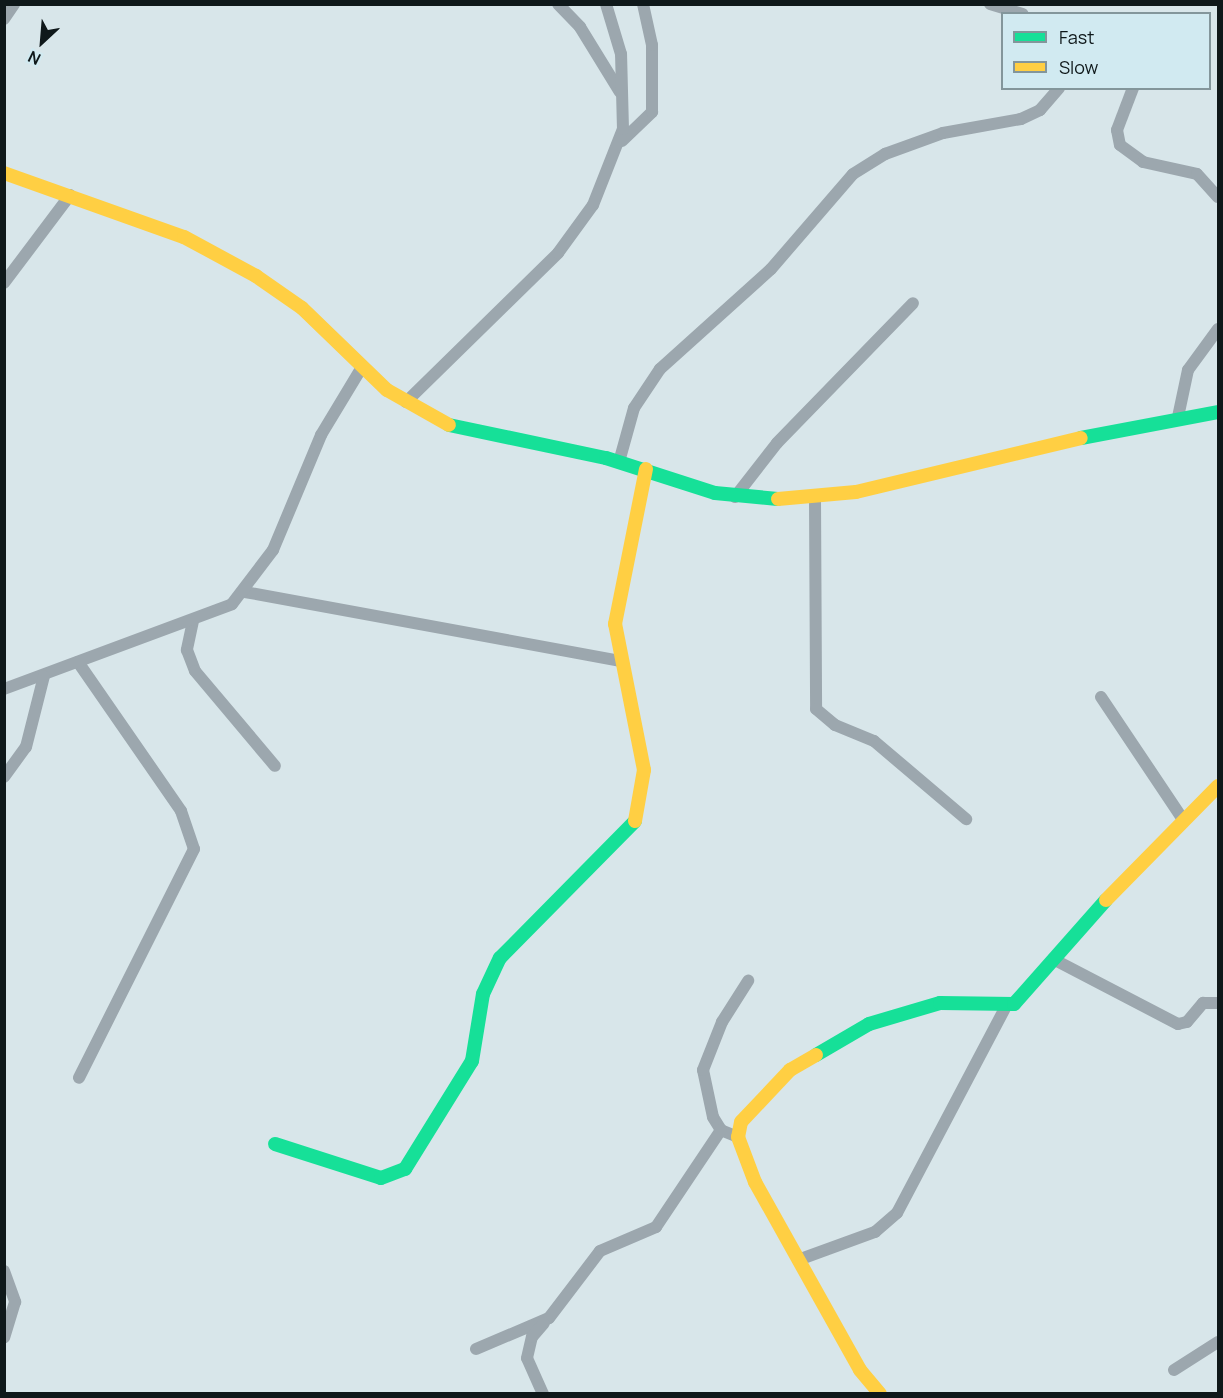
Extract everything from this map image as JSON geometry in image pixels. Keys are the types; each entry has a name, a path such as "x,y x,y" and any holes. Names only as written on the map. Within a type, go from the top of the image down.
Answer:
{"street":[{"path":"4,18 14,4"},
{"path":"558,4 580,27 621,93"},
{"path":"606,4 618,32 622,141"},
{"path":"406,402 558,253 593,205 622,141 652,112 652,45 643,4"},
{"path":"990,4 1016,12"},
{"path":"619,462 634,408 660,369 771,269 853,174 885,154 943,133 1021,119 1040,110 1057,90"},
{"path":"1132,90 1117,130 1120,145 1143,162 1197,174 1218,197"},
{"path":"4,173 184,237 256,276 302,308 362,367 406,402 475,434 619,462 735,497 815,499 1178,417 1218,412"},
{"path":"4,283 70,195"},
{"path":"735,497 777,443 913,303"},
{"path":"1178,417 1188,370 1218,329"},
{"path":"4,688 44,676 193,621 232,604 245,592 273,550 321,435 362,367"},
{"path":"275,1144 362,1174 396,1177 405,1169 472,1061 483,994 500,958 640,816 644,770 620,661 615,624 646,469"},
{"path":"815,499 816,709 835,725 874,741 966,819"},
{"path":"245,592 620,661"},
{"path":"193,621 187,650 195,671 275,766"},
{"path":"78,662 181,811 194,849 79,1078"},
{"path":"4,777 26,747 44,676"},
{"path":"1101,697 1184,821"},
{"path":"880,1394 860,1370 755,1182 738,1137 748,1109 790,1070 869,1024 940,1003 1006,1006 1023,997 1053,959 1218,786"},
{"path":"1053,959 1178,1024 1188,1022 1203,1003 1218,1003"},
{"path":"738,1137 721,1130 706,1100 703,1070 722,1022 748,981"},
{"path":"798,1260 875,1232 897,1214 1006,1006"},
{"path":"543,1394 527,1358 532,1337 600,1251 662,1222 721,1130"},
{"path":"4,1271 15,1302 4,1337"},
{"path":"476,1349 549,1318"},
{"path":"1174,1370 1218,1342"}],"traffic: fast":[{"path":"1081,438 1218,412"},
{"path":"449,425 606,458 715,493 778,499"},
{"path":"275,1144 381,1178 405,1169 472,1061 483,994 500,958 635,821"},
{"path":"816,1055 869,1024 940,1003 1014,1004 1106,900"}],"traffic: slow":[{"path":"4,173 184,237 256,276 302,308 387,390 449,425"},
{"path":"778,499 856,492 1081,438"},
{"path":"635,821 644,770 615,624 646,469"},
{"path":"1106,900 1218,786"},
{"path":"816,1055 790,1070 741,1122 738,1137 755,1182 860,1370 880,1394"}]}
